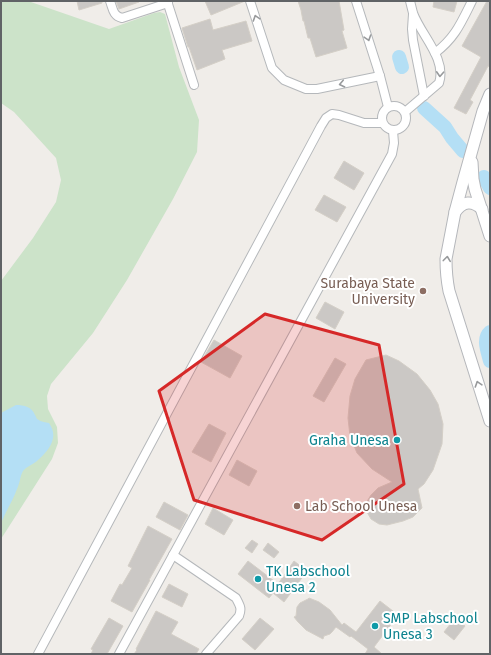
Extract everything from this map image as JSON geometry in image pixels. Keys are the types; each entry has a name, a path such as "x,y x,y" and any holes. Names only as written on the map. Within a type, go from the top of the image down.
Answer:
{"main road":[{"path":"490,94 483,111 455,212 446,260 446,276 449,292 490,421"},
{"path":"472,153 475,189 490,236"},
{"path":"455,212 458,207 468,203 473,203 482,209"}],"street":[{"path":"110,1 114,14 117,17 122,18 168,2 194,85"},
{"path":"250,1 272,68 284,80 306,89 317,89 380,76"},
{"path":"356,1 380,76 388,107"},
{"path":"405,112 439,83 441,78 441,71 435,53 413,14 410,1"},
{"path":"435,53 444,46 456,31 472,1"},
{"path":"413,14 413,40 424,96"},
{"path":"398,106 405,112 406,120 400,129 393,131 386,128 382,123 382,114 388,107 398,106"},
{"path":"38,654 326,118 332,114 364,123 382,123"},
{"path":"119,654 392,154 394,143 393,131"},
{"path":"173,555 236,598 241,606 239,616 206,654"}],"highlighted area":[{"path":"265,314 379,345 404,484 322,540 194,500 159,391"}],"green space":[{"path":"1,1 28,1 109,29 154,13 160,12 165,14 179,67 199,120 197,152 173,199 127,280 93,333 51,384 47,396 48,409 57,427 58,443 52,459 1,539 1,281 33,238 56,202 61,180 56,158 14,112 1,103"}],"water":[{"path":"16,405 27,407 34,412 37,419 49,423 52,428 53,438 52,443 42,456 23,471 18,487 1,523 1,413"}],"building":[{"path":"77,1 102,1 102,3 79,10"},
{"path":"116,1 139,1 139,2 119,9"},
{"path":"205,1 245,1 211,15"},
{"path":"298,1 339,1 344,30 342,31 347,48 316,57 310,38 308,38"},
{"path":"434,1 457,1 454,12 433,7"},
{"path":"487,1 490,1 490,67 488,66 470,100 473,102 466,114 454,108 481,57 462,46"},
{"path":"210,19 213,30 246,21 252,41 222,50 225,59 197,70 182,28"},
{"path":"344,161 364,173 354,190 334,178"},
{"path":"324,195 346,207 337,222 315,210"},
{"path":"325,302 344,312 335,329 316,318"},
{"path":"214,340 242,356 230,378 201,362"},
{"name":"Graha Unesa","path":"386,355 399,361 417,374 430,390 438,404 443,424 442,444 433,470 424,484 418,489 422,508 413,517 387,525 379,524 371,519 367,512 366,503 378,488 392,482 372,469 357,453 350,436 348,418 350,396 355,379 366,360"},
{"path":"335,358 346,364 324,402 313,396"},
{"path":"209,424 226,433 211,462 192,452"},
{"path":"237,460 257,471 249,486 229,475"},
{"path":"164,502 188,515 180,530 156,517"},
{"path":"213,508 233,520 224,535 205,524"},
{"path":"148,526 172,539 132,612 111,601 120,584 122,585 132,568 128,566"},
{"path":"252,540 258,544 252,553 245,548"},
{"path":"268,543 279,552 274,558 263,550"},
{"name":"TK Labschool Unesa 2","path":"248,561 278,584 294,561 307,571 284,602 273,593 269,598 238,574"},
{"path":"169,584 188,594 182,607 162,597"},
{"path":"309,598 319,602 330,610 342,625 344,623 356,632 380,601 398,615 374,647 382,654 365,654 368,649 336,627 330,634 324,636 323,639 306,630 294,617 296,616 297,607 300,603"},
{"path":"156,611 178,622 171,634 199,649 196,654 134,654"},
{"path":"109,618 123,626 107,654 91,654 93,650 91,649"},
{"path":"260,618 274,629 255,650 242,639"},
{"path":"455,618 465,626 454,640 444,632"}],"waterway":[{"path":"399,57 402,67"},
{"path":"424,108 445,127 463,151"},
{"path":"484,177 490,188"},
{"path":"490,332 486,338 490,361"}],"place":[{"name":"Surabaya State University","path":"423,291"},
{"name":"Graha Unesa","path":"397,440"},
{"name":"Lab School Unesa","path":"297,506"},
{"name":"TK Labschool Unesa 2","path":"258,579"},
{"name":"SMP Labschool Unesa 3","path":"375,626"}]}
